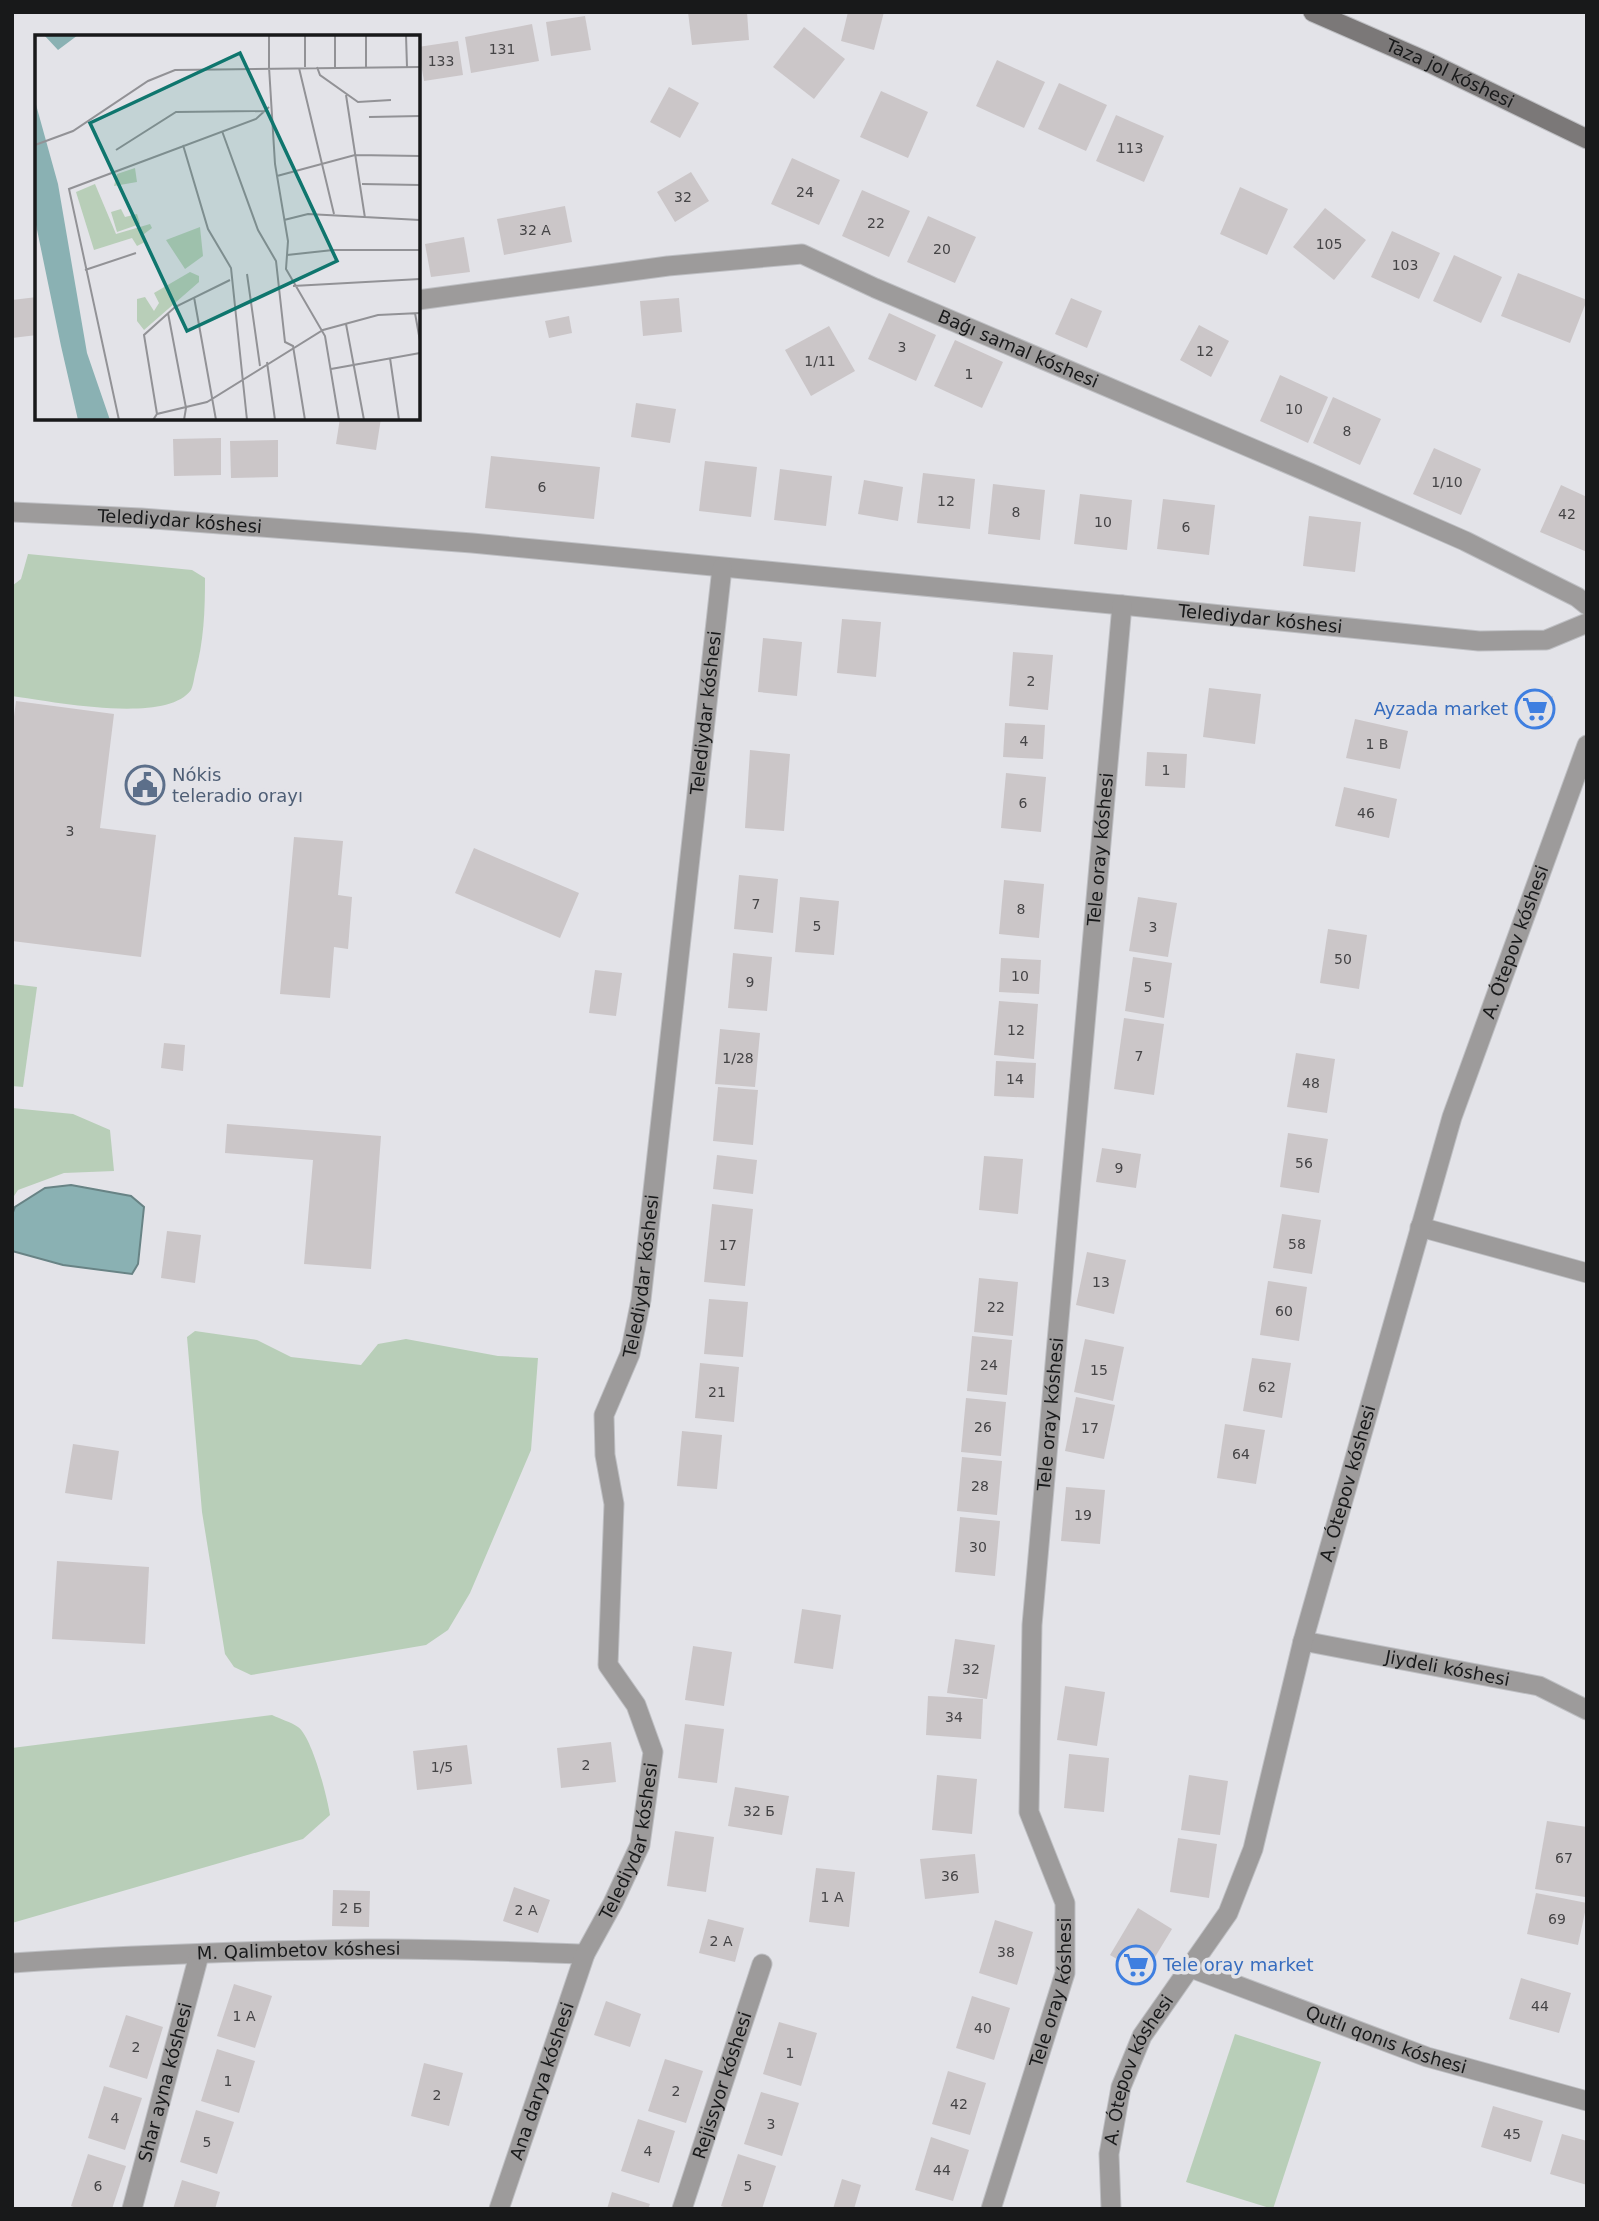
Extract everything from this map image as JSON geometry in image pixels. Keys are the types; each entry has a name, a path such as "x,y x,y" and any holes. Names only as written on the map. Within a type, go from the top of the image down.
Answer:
{"main road":[{"name":"Taza jol kóshesi","path":"1314,12 1430,63 1587,139"}],"street":[{"name":"Baǵı samal kóshesi","path":"420,300 668,266 802,254 875,288 1465,541 1577,597 1587,605"},
{"name":"Telediydar kóshesi","path":"12,512 141,518 444,541 1479,641 1546,640 1587,623"},
{"name":"Telediydar kóshesi","path":"585,1954 614,1903 640,1845 653,1752 636,1705 608,1665 614,1504 605,1455 604,1415 630,1354 641,1300 722,568"},
{"name":"Tele oray kóshesi","path":"991,2209 1065,1973 1065,1903 1029,1812 1032,1625 1122,605"},
{"name":"A. Ótepov kóshesi","path":"1111,2209 1110,2154 1121,2087 1142,2036 1228,1913 1253,1849 1303,1641 1452,1116 1587,745"},
{"path":"1420,1227 1587,1273"},
{"name":"Jiydeli kóshesi","path":"1303,1641 1539,1686 1587,1710"},
{"name":"M. Qalimbetov kóshesi","path":"12,1963 137,1954 199,1955 369,1949 585,1954"},
{"name":"Ana darya kóshesi","path":"499,2209 585,1954"},
{"name":"Shar ayna kóshesi","path":"132,2209 199,1955"},
{"name":"Rejissyor kóshesi","path":"682,2209 762,1964"},
{"name":"Qutlı qonıs kóshesi","path":"1191,1968 1427,2057 1587,2101"}],"green space":[{"path":"28,554 192,570 205,578 202,638 191,690 178,701 133,709 79,706 12,696 12,586 21,579"},
{"path":"12,984 37,987 23,1087 12,1086"},
{"path":"12,1108 73,1114 110,1130 114,1171 64,1173 18,1190 12,1199"},
{"path":"195,1331 257,1340 291,1357 361,1365 378,1344 406,1339 498,1356 538,1358 531,1450 470,1593 448,1630 426,1645 251,1675 234,1667 225,1654 202,1512 187,1337"},
{"path":"272,1715 295,1725 303,1733 326,1795 330,1815 303,1839 12,1923 12,1748"},
{"path":"1235,2034 1321,2062 1273,2209 1186,2182"}],"water":[{"path":"71,1185 131,1196 144,1207 138,1264 132,1274 63,1265 12,1251 12,1215 15,1207 45,1188"}],"building":[{"path":"688,12 747,12 749,40 692,45"},
{"path":"848,12 884,12 874,50 841,41"},
{"path":"585,16 591,50 551,56 546,22"},
{"path":"532,24 539,61 471,73 465,37"},
{"path":"804,27 845,59 814,99 773,67"},
{"path":"458,41 463,75 424,81 420,47"},
{"path":"997,60 1045,82 1024,128 976,106"},
{"path":"1059,83 1107,105 1086,151 1038,129"},
{"path":"669,87 699,103 680,138 650,122"},
{"path":"881,91 928,112 908,158 860,137"},
{"path":"1116,115 1164,136 1144,182 1096,161"},
{"path":"792,158 840,180 819,225 771,204"},
{"path":"691,172 709,201 675,222 657,192"},
{"path":"1240,187 1288,209 1267,255 1220,234"},
{"path":"862,190 910,211 889,257 842,236"},
{"path":"565,206 572,242 504,255 497,219"},
{"path":"1325,208 1366,240 1334,280 1293,247"},
{"path":"928,216 976,237 955,283 907,262"},
{"path":"1392,231 1440,253 1419,299 1371,277"},
{"path":"464,237 470,272 431,277 425,244"},
{"path":"1454,255 1502,277 1481,323 1433,301"},
{"path":"1518,273 1587,300 1570,343 1501,316"},
{"path":"35,297 35,335 12,338 12,300"},
{"path":"679,298 682,332 643,336 640,301"},
{"path":"1071,298 1102,311 1087,348 1055,334"},
{"path":"889,313 936,335 916,381 868,359"},
{"path":"569,316 572,333 549,338 545,321"},
{"path":"1199,325 1229,341 1211,377 1180,360"},
{"path":"829,326 855,371 811,396 785,350"},
{"path":"955,340 1003,362 982,408 934,386"},
{"path":"1280,375 1328,397 1308,443 1260,421"},
{"path":"1333,397 1381,419 1360,465 1313,443"},
{"path":"636,403 676,409 670,443 631,437"},
{"path":"340,420 381,420 376,450 336,444"},
{"path":"221,438 221,475 174,476 173,439"},
{"path":"278,440 278,477 231,478 230,441"},
{"path":"1434,448 1481,469 1461,515 1413,494"},
{"path":"491,456 600,467 594,519 485,508"},
{"path":"705,461 757,467 751,517 699,511"},
{"path":"780,469 832,476 826,526 774,520"},
{"path":"923,473 975,479 970,529 917,523"},
{"path":"864,480 903,487 898,521 858,514"},
{"path":"993,484 1045,490 1040,540 988,534"},
{"path":"1561,485 1587,497 1587,552 1540,532"},
{"path":"1080,494 1132,500 1127,550 1074,544"},
{"path":"1163,499 1215,505 1209,555 1157,549"},
{"path":"1309,516 1361,522 1355,572 1303,566"},
{"path":"842,619 881,622 876,677 837,673"},
{"path":"763,638 802,642 797,696 758,692"},
{"path":"1013,652 1053,655 1048,710 1009,706"},
{"path":"1209,688 1261,694 1255,744 1203,737"},
{"path":"1531,694 1553,696 1551,717 1529,715"},
{"path":"16,701 114,714 100,828 156,835 141,957 12,941 12,732"},
{"path":"1355,719 1408,731 1400,769 1346,758"},
{"path":"1005,723 1045,725 1043,759 1003,757"},
{"path":"750,750 790,754 784,831 745,828"},
{"path":"1147,752 1187,754 1185,788 1145,786"},
{"path":"1006,773 1046,777 1041,832 1001,828"},
{"path":"1344,787 1397,799 1389,838 1335,826"},
{"path":"294,837 343,841 338,895 352,897 348,949 334,947 330,998 280,994"},
{"path":"474,848 579,893 560,938 455,893"},
{"path":"739,875 778,879 773,933 734,929"},
{"path":"1004,880 1044,884 1039,938 999,934"},
{"path":"800,897 839,901 834,955 795,952"},
{"path":"1138,897 1177,903 1168,957 1129,951"},
{"path":"1328,929 1367,935 1359,989 1320,983"},
{"path":"733,953 772,957 767,1011 728,1008"},
{"path":"1133,957 1172,963 1164,1018 1125,1011"},
{"path":"1001,958 1041,960 1039,994 999,992"},
{"path":"595,970 622,973 616,1016 589,1013"},
{"path":"999,1001 1038,1004 1034,1059 994,1055"},
{"path":"1124,1018 1164,1024 1154,1095 1114,1089"},
{"path":"720,1029 760,1033 755,1087 715,1084"},
{"path":"164,1043 185,1045 183,1071 161,1068"},
{"path":"1296,1053 1335,1059 1327,1113 1287,1107"},
{"path":"996,1061 1036,1063 1034,1098 994,1096"},
{"path":"718,1087 758,1090 753,1145 713,1141"},
{"path":"227,1124 381,1136 371,1269 304,1264 313,1160 225,1153"},
{"path":"1288,1133 1328,1139 1319,1193 1280,1187"},
{"path":"1102,1148 1141,1154 1136,1188 1096,1182"},
{"path":"717,1155 757,1160 753,1194 713,1189"},
{"path":"984,1156 1023,1159 1018,1214 979,1210"},
{"path":"712,1204 753,1209 745,1286 704,1282"},
{"path":"1282,1214 1321,1220 1312,1274 1273,1268"},
{"path":"167,1231 201,1235 195,1283 161,1278"},
{"path":"1087,1252 1126,1260 1114,1314 1076,1305"},
{"path":"979,1278 1018,1282 1013,1336 974,1332"},
{"path":"1268,1281 1307,1287 1299,1341 1260,1335"},
{"path":"709,1299 748,1302 743,1357 704,1354"},
{"path":"972,1336 1012,1340 1007,1395 967,1391"},
{"path":"1085,1339 1124,1347 1113,1401 1074,1392"},
{"path":"1252,1358 1291,1363 1282,1418 1243,1411"},
{"path":"700,1363 739,1367 734,1422 695,1418"},
{"path":"1076,1397 1115,1405 1104,1459 1065,1451"},
{"path":"966,1398 1006,1402 1001,1456 961,1452"},
{"path":"1225,1424 1265,1430 1256,1484 1217,1478"},
{"path":"682,1431 722,1435 717,1489 677,1486"},
{"path":"73,1444 119,1451 112,1500 65,1493"},
{"path":"962,1457 1002,1461 997,1515 957,1511"},
{"path":"1066,1487 1105,1490 1100,1544 1061,1541"},
{"path":"960,1517 1000,1521 995,1576 955,1572"},
{"path":"57,1561 149,1567 145,1644 52,1639"},
{"path":"802,1609 841,1615 833,1669 794,1663"},
{"path":"955,1639 995,1645 987,1699 947,1693"},
{"path":"693,1646 732,1652 724,1706 685,1700"},
{"path":"1065,1686 1105,1692 1097,1746 1057,1740"},
{"path":"928,1696 983,1699 981,1739 926,1735"},
{"path":"685,1724 724,1729 717,1783 678,1778"},
{"path":"611,1742 616,1782 561,1788 557,1748"},
{"path":"467,1745 472,1784 417,1790 413,1751"},
{"path":"1069,1754 1109,1758 1104,1812 1064,1808"},
{"path":"937,1775 977,1779 972,1834 932,1830"},
{"path":"1189,1775 1228,1781 1220,1835 1181,1830"},
{"path":"735,1787 789,1796 782,1835 728,1826"},
{"path":"1547,1821 1587,1827 1585,1897 1535,1889"},
{"path":"675,1831 714,1837 706,1892 667,1886"},
{"path":"1178,1838 1217,1844 1209,1898 1170,1892"},
{"path":"975,1854 979,1893 925,1899 920,1859"},
{"path":"816,1868 855,1872 849,1927 809,1922"},
{"path":"514,1887 550,1900 538,1933 503,1921"},
{"path":"333,1890 370,1891 369,1927 332,1926"},
{"path":"1536,1893 1587,1903 1578,1945 1527,1934"},
{"path":"1138,1908 1172,1929 1144,1975 1110,1955"},
{"path":"708,1919 744,1928 735,1962 699,1953"},
{"path":"995,1920 1033,1932 1017,1985 979,1973"},
{"path":"1521,1978 1571,1993 1559,2033 1509,2019"},
{"path":"234,1984 272,1996 255,2048 217,2036"},
{"path":"972,1996 1010,2008 994,2060 956,2048"},
{"path":"606,2001 641,2014 630,2047 594,2035"},
{"path":"126,2015 163,2027 147,2079 109,2067"},
{"path":"779,2022 817,2033 801,2086 763,2074"},
{"path":"217,2049 255,2061 239,2113 201,2101"},
{"path":"665,2059 703,2071 686,2123 648,2111"},
{"path":"424,2063 463,2073 449,2126 411,2116"},
{"path":"948,2071 986,2083 970,2135 932,2124"},
{"path":"104,2086 142,2098 125,2150 88,2138"},
{"path":"761,2092 799,2103 782,2156 744,2144"},
{"path":"1493,2106 1543,2121 1531,2162 1481,2147"},
{"path":"196,2110 234,2122 217,2174 180,2162"},
{"path":"638,2119 675,2131 659,2183 621,2171"},
{"path":"1562,2134 1587,2141 1587,2185 1550,2174"},
{"path":"931,2137 969,2150 953,2201 915,2190"},
{"path":"88,2154 126,2166 112,2209 79,2209 71,2206"},
{"path":"738,2154 776,2166 762,2209 730,2209 721,2206"},
{"path":"842,2179 861,2185 854,2209 833,2209"},
{"path":"182,2180 220,2192 215,2209 173,2209"},
{"path":"612,2192 650,2204 648,2209 607,2209"}],"place":[{"name":"Ayzada market","path":"1535,709"},
{"name":"Nókis teleradio orayı","path":"145,785"},
{"name":"Tele oray market","path":"1136,1965"}]}
